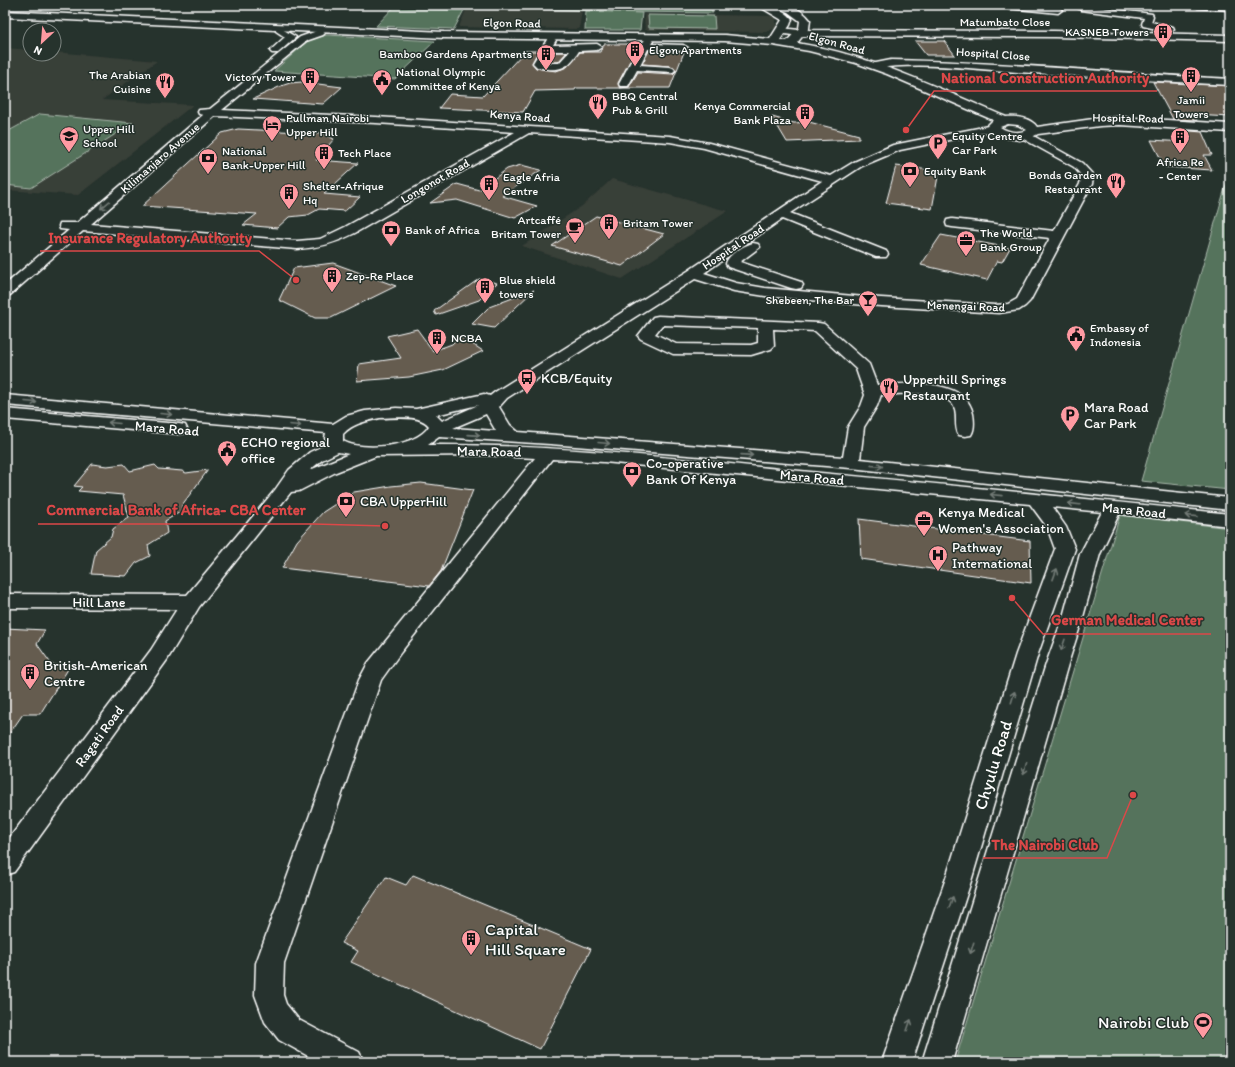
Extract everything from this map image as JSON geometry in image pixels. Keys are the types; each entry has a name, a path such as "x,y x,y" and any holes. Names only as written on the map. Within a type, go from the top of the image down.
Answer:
{"street":[{"path":"762,5 776,11 787,19 773,42"},
{"path":"779,5 792,10 805,20 804,28 790,44"},
{"path":"1009,5 1058,10"},
{"path":"1198,5 1230,7"},
{"path":"1081,7 1149,16 1146,24 1148,25 1228,38"},
{"name":"Elgon Road","path":"5,14 444,35 725,38 773,42 790,44 835,54 874,66 997,125"},
{"name":"Elgon Road","path":"5,17 550,44 719,42 766,46 828,57 884,76 997,125"},
{"name":"Kilimanjaro Avenue","path":"5,292 290,39 289,35 280,31"},
{"name":"Matumbato Close","path":"781,31 799,33 1054,34 1228,38"},
{"name":"Kilimanjaro Avenue","path":"17,267 208,112 303,39 320,33"},
{"path":"624,84 646,43 683,48"},
{"path":"576,48 566,64 562,66 540,65 538,63 550,44 576,48 597,47"},
{"name":"Hospital Close","path":"874,66 891,63 948,64 1132,77 1230,82"},
{"path":"633,67 670,70"},
{"name":"Kenya Road","path":"208,112 489,127 670,139 705,145 831,180"},
{"name":"Hospital Road","path":"1028,130 1111,116 1230,123"},
{"name":"Hospital Road","path":"1028,130 1120,121 1230,128"},
{"path":"997,125 1005,134 1028,130"},
{"name":"Hospital Road","path":"495,400 787,216 798,202 831,180 876,155 897,147 997,125"},
{"path":"489,127 501,144"},
{"name":"Longonot Road","path":"66,226 297,246 315,245 327,242 350,230 527,130"},
{"name":"Menengai Road","path":"693,274 734,287 765,292 865,301 1004,309 1019,305 1023,301 1086,184 1087,175 1078,165 1028,130"},
{"path":"798,202 802,184 802,172"},
{"path":"796,285 733,264 733,261 787,216 882,254"},
{"path":"952,223 1058,235"},
{"path":"765,324 766,346 751,350 672,349 646,336 658,320 765,324 819,327 863,367 873,395 869,406 856,427 851,463"},
{"path":"871,390 919,389 941,392 957,398 964,410 965,431"},
{"path":"5,400 52,411"},
{"path":"336,438 346,423 362,417 384,413 414,414 495,400"},
{"path":"436,431 495,400"},
{"path":"495,400 503,428 514,437"},
{"path":"5,414 52,411"},
{"name":"Mara Road","path":"52,411 336,438 356,451 483,450 604,457 1035,499 1230,520"},
{"path":"414,414 432,419 438,426 436,431"},
{"name":"Mara Road","path":"393,450 429,438 436,431 851,463 1230,504"},
{"name":"Ragati Road","path":"5,864 158,655 192,602 281,494 295,474 336,438"},
{"name":"Ragati Road","path":"281,494 309,477 330,467 372,452"},
{"path":"349,1062 289,1030 275,1012 269,995 270,963 370,680 376,669 393,647 548,453"},
{"name":"Chyulu Road","path":"897,1062 959,878 1026,654 1065,548 1060,530 1035,499"},
{"path":"937,1062 1057,664 1073,616 1090,554 1113,508"},
{"name":"Hill Lane","path":"5,601 192,602"}],"shaded area":[{"path":"466,10 582,10 579,29 459,27"},
{"path":"644,14 776,16 776,28 766,32 645,30"},
{"name":"Upper Hill School","path":"5,48 22,49 22,62 62,62 62,53 157,61 102,100 193,105 78,195 5,190"},
{"path":"612,179 728,211 622,279 522,246 582,206"}],"green space":[{"path":"625,5 624,12 395,6"},
{"path":"627,5 710,5 713,13 625,12"},
{"path":"394,7 464,10 454,29 376,26"},
{"path":"586,11 642,13 640,30 585,30"},
{"path":"648,15 714,16 715,29 649,28"},
{"path":"327,35 435,41 395,79 274,71 311,38"},
{"path":"40,114 133,123 31,188 5,185 5,133"},
{"path":"1230,164 1230,490 1141,481 1227,181"},
{"path":"1120,515 1230,528 1230,1062 955,1062"}],"building":[{"path":"915,41 944,41 955,55 926,55"},
{"path":"604,44 639,44 618,83 620,88 576,88 575,90 535,91 523,112 439,108 450,94 483,96 525,51 538,51 532,63 536,68 556,71 567,67 580,52 600,52"},
{"path":"649,51 684,52 670,88 620,88 629,87 638,72 673,74 676,71 674,67 670,66 642,64"},
{"path":"551,52 567,52 558,62 546,62"},
{"name":"Victory Tower","path":"302,82 342,87 323,104 253,99 281,86 290,83"},
{"name":"Jamii Towers","path":"1153,82 1230,86 1230,117 1194,115 1197,120 1173,119"},
{"name":"Kenya Commercial Bank Plaza","path":"772,117 794,123 809,122 859,135 859,139 787,142"},
{"path":"238,129 321,133 334,139 316,160 358,163 324,194 360,197 345,211 319,209 308,215 289,217 277,228 243,225 257,214 142,206 222,133"},
{"name":"Africa Re - Center","path":"1179,130 1202,132 1212,155 1204,155 1212,170 1165,167 1151,140 1185,142"},
{"name":"Eagle Afria Centre","path":"521,165 541,170 502,196 537,206 515,218 457,200 430,203 457,184 479,190 507,169"},
{"name":"Equity Bank","path":"896,166 939,171 932,209 886,203"},
{"name":"Britam Tower","path":"596,216 664,234 622,266 552,246"},
{"name":"The World Bank Group","path":"941,235 1010,248 1002,262 997,261 987,280 921,265"},
{"name":"Zep-Re Place","path":"333,263 396,286 331,318 315,318 279,300 294,268"},
{"path":"479,279 497,283 479,300 436,315 434,311"},
{"path":"534,290 494,328 472,324 489,307"},
{"name":"NCBA","path":"417,329 433,351 452,344 460,336 483,351 443,370 409,377 357,381 359,364 401,358 387,336"},
{"path":"92,464 107,466 124,464 130,471 155,465 159,469 182,471 186,473 208,470 182,505 182,511 165,521 167,533 148,545 150,556 136,563 126,576 91,574 96,550 111,537 113,529 129,517 123,495 78,491 82,487 74,486"},
{"path":"421,483 473,490 441,571 429,586 282,568 297,541 323,512 354,492"},
{"path":"859,519 1030,541 1031,583 861,559"},
{"name":"British-American Centre","path":"5,628 45,630 37,644 52,665 70,666 40,714 23,714 5,740"},
{"name":"Capital Hill Square","path":"413,875 591,949 540,1049 351,962 358,951 341,943 386,877 406,885"}],"place":[{"name":"KASNEB Towers","path":"1163,49"},
{"name":"Elgon Apartments","path":"635,67"},
{"name":"Bamboo Gardens Apartments","path":"546,71"},
{"name":"Jamii Towers","path":"1191,93"},
{"name":"Victory Tower","path":"310,94"},
{"name":"National Olympic Committee of Kenya","path":"382,96"},
{"name":"The Arabian Cuisine","path":"165,99"},
{"name":"BBQ Central Pub & Grill","path":"598,120"},
{"name":"Kenya Commercial Bank Plaza","path":"805,130"},
{"name":"National Construction Authority","path":"906,130"},
{"name":"Pullman Nairobi Upper Hill","path":"272,142"},
{"name":"Upper Hill School","path":"69,153"},
{"name":"Africa Re - Center","path":"1180,154"},
{"name":"Equity Centre Car Park","path":"938,160"},
{"name":"Tech Place","path":"324,170"},
{"name":"National Bank-Upper Hill","path":"208,175"},
{"name":"Equity Bank","path":"910,188"},
{"name":"Bonds Garden Restaurant","path":"1116,199"},
{"name":"Eagle Afria Centre","path":"489,201"},
{"name":"Shelter-Afrique Hq","path":"289,210"},
{"name":"Britam Tower","path":"609,240"},
{"name":"Artcaffé Britam Tower","path":"575,244"},
{"name":"Bank of Africa","path":"391,247"},
{"name":"The World Bank Group","path":"966,257"},
{"name":"Insurance Regulatory Authority","path":"296,280"},
{"name":"Zep-Re Place","path":"332,293"},
{"name":"Blue shield towers","path":"485,304"},
{"name":"Shebeen, The Bar","path":"868,317"},
{"name":"Embassy of Indonesia","path":"1076,352"},
{"name":"NCBA","path":"437,355"},
{"name":"KCB/Equity","path":"527,395"},
{"name":"Upperhill Springs Restaurant","path":"889,404"},
{"name":"Mara Road Car Park","path":"1070,432"},
{"name":"ECHO regional office","path":"227,467"},
{"name":"Co-operative Bank Of Kenya","path":"632,488"},
{"name":"CBA UpperHill","path":"346,518"},
{"name":"Commercial Bank of Africa- CBA Center","path":"385,526"},
{"name":"Kenya Medical Women's Association","path":"924,537"},
{"name":"Pathway International","path":"938,572"},
{"name":"German Medical Center","path":"1012,598"},
{"name":"British-American Centre","path":"30,690"},
{"name":"The Nairobi Club","path":"1133,795"},
{"name":"Capital Hill Square","path":"471,956"},
{"name":"Nairobi Club","path":"1203,1039"}]}
